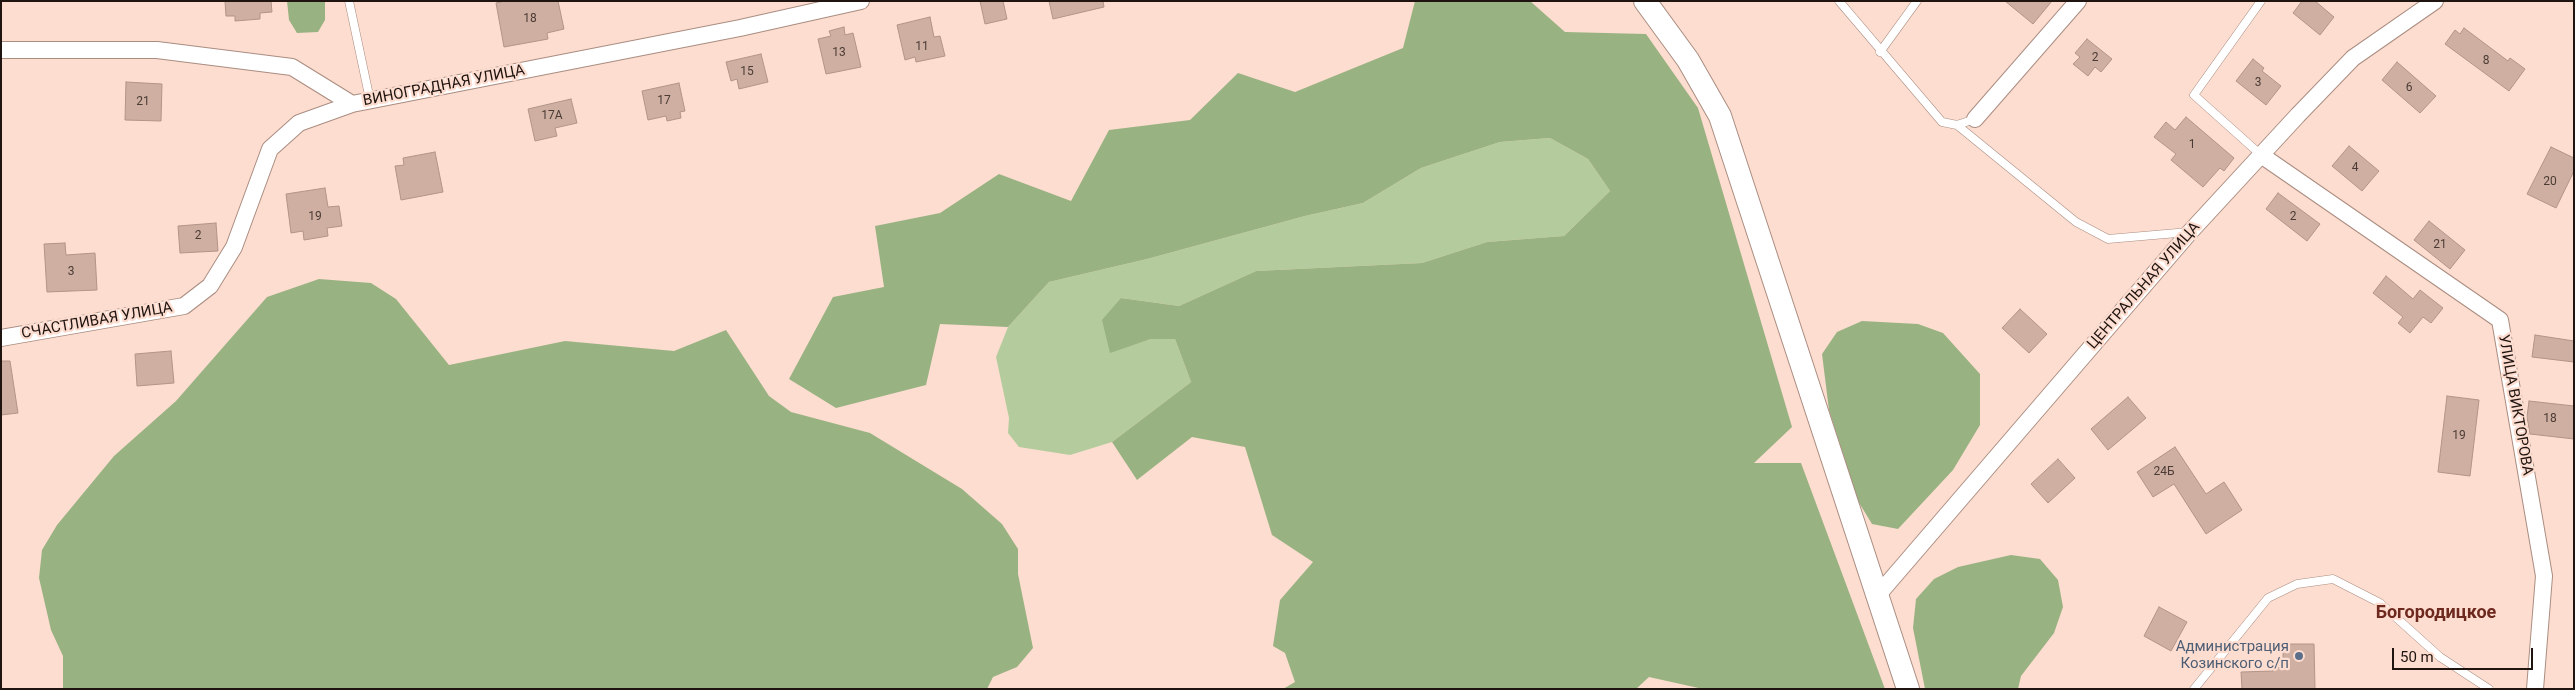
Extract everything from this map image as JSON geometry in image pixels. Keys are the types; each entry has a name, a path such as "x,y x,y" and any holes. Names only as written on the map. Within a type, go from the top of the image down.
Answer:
{"street":[{"name":"ВИНОГРАДНАЯ УЛИЦА","path":"1,50 157,50 292,67 352,104 740,28 861,1"},
{"path":"1645,1 1688,60 1720,116 1908,689"},
{"path":"1975,119 2078,1"},
{"name":"ЦЕНТРАЛЬНАЯ УЛИЦА","path":"1877,596 2190,232 2261,155 2353,58 2435,1"},
{"name":"СЧАСТЛИВАЯ УЛИЦА","path":"1,338 184,306 210,286 234,247 270,149 299,123 352,104"},
{"name":"УЛИЦА ВИКТОРОВА","path":"2261,155 2500,320 2544,576 2535,689"}],"lane":[{"path":"348,1 370,100"},
{"path":"1839,1 1880,52 1942,122 1957,125 2076,222 2108,239 2190,232"},
{"path":"1880,52 1917,1"},
{"path":"2261,1 2194,95 2261,155"},
{"path":"1957,125 1975,119"},
{"path":"2194,689 2268,598 2297,584 2333,579 2380,603 2440,657 2489,689"}],"green space":[{"path":"287,1 325,1 325,20 318,32 297,33 289,20"},
{"path":"1415,1 1530,1 1565,32 1646,34 1698,108 1792,427 1754,463 1801,463 1885,689 1703,689 1649,677 1636,689 1283,689 1295,682 1285,653 1273,646 1280,600 1313,562 1272,535 1245,447 1192,437 1137,480 1112,442 1191,382 1175,339 1151,339 1110,353 1102,320 1121,298 1179,306 1256,271 1422,263 1487,242 1564,236 1610,191 1588,159 1550,138 1500,142 1421,168 1363,203 1305,216 1147,259 1049,282 1008,327 940,324 926,385 836,408 789,379 833,297 884,287 875,226 940,213 999,174 1071,201 1109,130 1190,120 1238,73 1295,92 1403,48"},
{"path":"1550,138 1588,159 1610,191 1564,236 1487,242 1422,263 1256,271 1179,306 1121,298 1110,352 1151,339 1175,339 1191,382 1112,442 1070,455 1019,447 1008,433 1009,418 996,357 1008,327 1049,282 1147,259 1305,216 1363,203 1421,168 1500,142"},
{"path":"319,279 371,283 396,299 449,365 565,341 674,351 726,330 769,396 791,412 870,433 962,489 1002,524 1018,549 1018,574 1033,648 1017,667 993,677 987,689 63,689 63,656 51,630 39,578 42,550 57,525 114,456 176,401 267,297"},
{"path":"1862,321 1918,324 1943,333 1980,374 1980,425 1953,470 1898,529 1872,524 1858,501 1829,410 1822,354 1837,332"},
{"path":"2011,555 2040,559 2058,580 2063,607 2054,633 2021,676 2018,689 1925,689 1913,628 1916,599 1934,579 1958,567"}],"building":[{"path":"225,1 271,1 272,12 260,13 260,19 235,21 235,16 226,16"},
{"path":"505,1 558,1 564,29 547,33 548,39 504,47 496,3"},
{"path":"980,1 1003,1 1007,19 985,24"},
{"path":"1049,1 1103,1 1104,7 1053,19"},
{"path":"2005,1 2052,1 2033,24"},
{"path":"2302,1 2315,1 2334,17 2320,35 2293,13"},
{"path":"930,17 934,37 940,36 945,56 916,62 915,57 905,60 897,25"},
{"path":"844,27 845,35 853,33 861,67 826,74 818,39 831,36 829,31"},
{"path":"2464,28 2508,61 2510,58 2525,69 2509,91 2445,44 2455,30 2460,34"},
{"path":"2087,39 2112,59 2101,72 2095,67 2088,76 2073,64 2080,57 2075,53"},
{"path":"761,54 768,82 739,89 737,79 731,81 726,62"},
{"path":"2253,59 2264,68 2262,71 2281,86 2266,105 2236,81"},
{"path":"2397,62 2436,96 2420,113 2382,80"},
{"path":"126,82 162,84 161,121 125,120"},
{"path":"679,83 685,111 680,112 681,118 667,121 666,116 648,120 642,91"},
{"path":"571,99 577,123 555,128 557,136 535,141 528,109"},
{"path":"2186,117 2234,158 2224,171 2220,168 2203,187 2171,160 2176,154 2154,137 2166,122 2175,130"},
{"path":"2349,146 2379,171 2362,191 2332,166"},
{"path":"2551,147 2574,158 2574,171 2556,208 2527,194"},
{"path":"435,152 443,192 401,200 395,166 404,165 403,158"},
{"path":"325,188 328,207 339,206 342,226 327,228 328,236 304,240 303,231 291,233 286,194"},
{"path":"2278,193 2320,224 2307,241 2266,209"},
{"path":"2429,221 2465,250 2450,269 2414,240"},
{"path":"216,223 218,251 180,253 178,226"},
{"path":"65,243 66,255 95,253 97,290 47,292 44,244"},
{"path":"2386,276 2413,299 2420,290 2443,308 2431,323 2423,317 2410,333 2398,323 2403,317 2373,293"},
{"path":"2020,309 2047,334 2029,353 2002,328"},
{"path":"2535,335 2574,341 2574,362 2532,357"},
{"path":"171,351 174,383 137,386 135,354"},
{"path":"1,361 10,361 18,413 1,415"},
{"path":"2447,396 2479,400 2470,476 2438,472"},
{"path":"2128,397 2146,418 2108,450 2091,429"},
{"path":"2529,401 2574,406 2574,439 2530,434 2527,417"},
{"path":"2175,447 2206,494 2224,482 2242,510 2206,534 2174,484 2153,497 2137,472"},
{"path":"2058,459 2075,478 2048,503 2031,484"},
{"path":"2159,607 2187,622 2171,651 2144,636"},
{"name":"Администрация Козинского с/п","path":"2283,644 2314,644 2315,689 2242,689 2241,672 2273,671 2273,668 2283,667"}],"place":[{"name":"Администрация Козинского с/п","path":"2299,656"}],"district":[{"name":"Богородицкое","path":"2436,613"}]}
